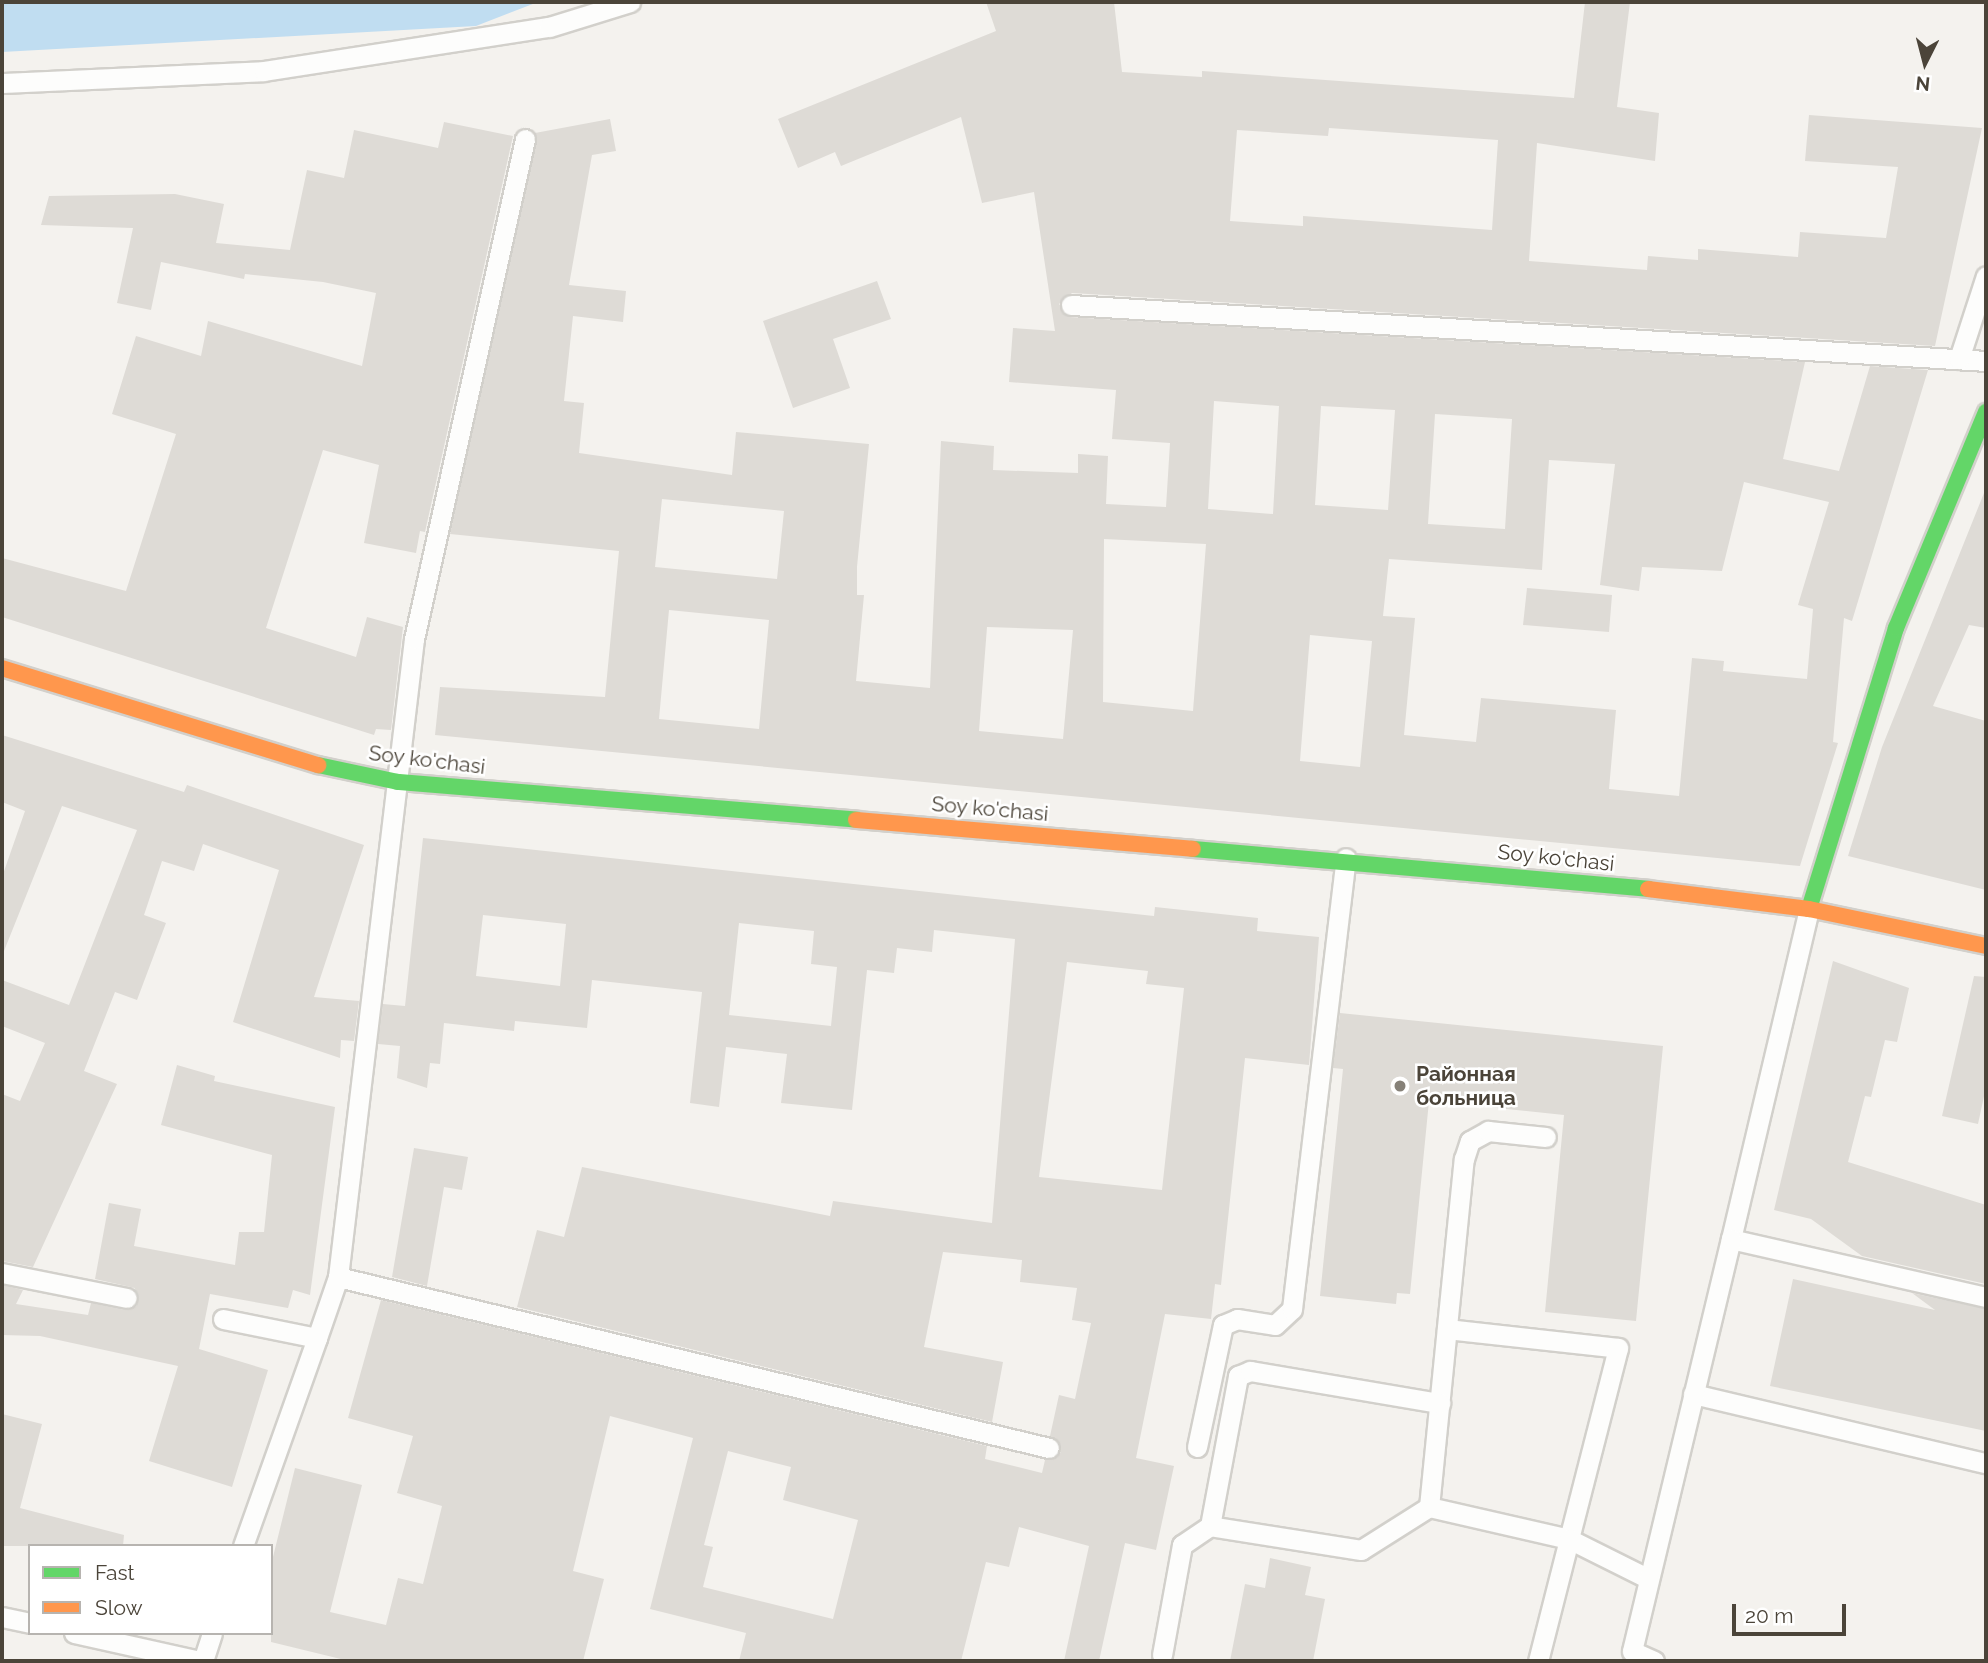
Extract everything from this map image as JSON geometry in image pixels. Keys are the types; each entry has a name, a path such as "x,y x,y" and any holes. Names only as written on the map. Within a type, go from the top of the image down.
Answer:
{"main road":[{"path":"1809,909 1896,628 1986,412"},
{"name":"Soy ko'chasi","path":"2,668 284,757 398,782 1346,858 1809,909 1986,946"}],"lane":[{"path":"2,83 264,71 550,27 630,2"},
{"path":"244,1544 338,1277 414,639 525,139"},
{"path":"1959,359 1986,275"},
{"path":"1071,305 1986,361"},
{"path":"1197,1447 1223,1325 1237,1319 1275,1325 1292,1308 1346,858"},
{"path":"1654,1661 1631,1656 1809,909"},
{"path":"1429,1507 1470,1141 1488,1131 1546,1137"},
{"path":"1731,1239 1986,1297"},
{"path":"2,1273 127,1298"},
{"path":"338,1277 1049,1448"},
{"path":"223,1319 317,1338"},
{"path":"1447,1329 1618,1348 1538,1661"},
{"path":"1162,1655 1182,1545 1210,1525 1238,1376 1250,1371 1440,1403"},
{"path":"1693,1394 1986,1463"},
{"path":"1210,1525 1361,1550 1429,1507 1569,1539 1648,1579"},
{"path":"2,1617 28,1623"},
{"path":"83,1635 201,1661 211,1635"}],"water":[{"path":"2,2 538,2 476,26 2,52"}],"building":[{"path":"986,2 1114,2 1122,72 1202,77 1202,71 1574,98 1585,2 1630,2 1617,107 1659,113 1655,161 1537,143 1529,261 1647,270 1648,256 1698,260 1698,249 1798,257 1800,232 1886,238 1898,167 1805,161 1809,115 1982,128 1935,346 1072,293 1059,304 1070,317 1805,362 1783,459 1839,471 1870,366 1928,370 1852,621 1844,618 1833,742 1838,743 1800,866 435,735 440,687 605,697 619,551 450,534 535,133 610,119 616,151 592,155 569,285 626,291 623,322 573,316 564,401 584,403 579,453 732,475 736,432 869,444 857,567 857,595 864,595 856,681 930,688 941,441 994,446 993,470 1078,473 1078,454 1108,456 1106,504 1166,507 1170,443 1112,439 1116,390 1009,382 1013,328 1055,331 1034,192 982,203 961,117 841,166 835,152 798,168 778,119 996,31","holes":["1329,128 1498,140 1492,230 1303,216 1303,226 1230,221 1237,130 1328,136","1214,401 1279,406 1273,514 1208,509","1321,406 1395,410 1388,510 1315,505","1435,414 1512,419 1505,529 1428,524","1549,460 1615,464 1600,585 1639,591 1642,567 1722,571 1744,482 1829,502 1798,605 1813,609 1807,679 1723,671 1724,661 1692,658 1679,796 1609,789 1616,710 1481,698 1476,742 1404,735 1415,618 1383,616 1389,559 1542,570","662,499 784,511 777,579 655,567","1104,539 1206,544 1193,711 1103,702","669,610 769,620 759,729 659,719","987,627 1073,630 1063,739 979,731","1310,635 1372,641 1360,767 1300,761"]},
{"path":"444,122 513,136 425,532 420,531 416,553 364,543 379,465 323,450 266,628 356,657 367,617 403,627 391,730 376,729 374,735 2,617 2,558 126,591 176,434 112,414 136,336 201,356 208,321 362,366 376,293 323,282 245,274 244,279 161,262 151,310 117,303 133,228 41,225 49,196 175,194 224,204 216,243 290,250 307,170 344,178 354,130 438,148"},
{"path":"877,281 891,319 833,339 850,388 793,408 763,321"},
{"path":"1986,488 1986,628 1969,625 1933,706 1986,721 1986,890 1848,856 1882,747"},
{"path":"1527,588 1612,595 1609,632 1523,625"},
{"path":"2,735 184,792 187,785 364,845 314,997 359,1001 354,1041 341,1040 340,1058 233,1022 279,870 203,844 194,871 162,861 144,915 166,923 137,1000 115,992 84,1071 117,1084 33,1267 2,1261 2,1094 20,1101 45,1043 2,1026 2,980 69,1005 137,830 62,806 2,956 2,877 25,811 2,802"},
{"path":"423,838 1154,916 1155,907 1258,918 1257,931 1319,937 1309,1065 1245,1058 1221,1285 1215,1284 1211,1319 1165,1314 1136,1458 1174,1466 1156,1550 1125,1543 1099,1661 1064,1661 1089,1546 1019,1527 1009,1567 986,1562 961,1661 739,1661 746,1633 650,1609 693,1438 610,1416 573,1571 604,1579 583,1661 349,1661 271,1642 273,1557 295,1468 362,1485 330,1612 386,1625 398,1578 423,1584 442,1506 397,1493 413,1436 348,1418 381,1300 987,1446 985,1459 1042,1473 1045,1460 1061,1452 1050,1436 1059,1395 1075,1399 1091,1323 1072,1320 1077,1288 1020,1282 1022,1260 943,1252 924,1347 1003,1362 992,1422 517,1307 537,1230 564,1237 582,1167 830,1216 833,1201 992,1223 1015,939 934,930 932,952 897,948 894,973 867,970 852,1110 781,1103 787,1054 726,1047 719,1107 690,1103 702,992 592,980 587,1028 515,1021 514,1031 444,1023 440,1064 430,1063 427,1088 397,1078 400,1046 378,1044 383,1004 405,1006","holes":["483,915 566,924 560,986 476,976","739,923 814,931 811,964 837,967 831,1026 729,1015","1067,962 1148,971 1146,984 1184,988 1162,1190 1039,1177","728,1451 791,1467 783,1500 858,1520 833,1619 703,1587 713,1547 704,1545"]},
{"path":"1833,961 1909,988 1897,1042 1885,1040 1871,1097 1865,1096 1848,1162 1986,1205 1986,1284 1862,1256 1811,1219 1774,1210"},
{"path":"1974,976 1986,977 1986,1087 1978,1124 1942,1116"},
{"path":"1340,1013 1663,1046 1636,1321 1545,1312 1564,1115 1429,1101 1410,1294 1397,1293 1396,1304 1320,1296 1343,1069 1333,1068"},
{"path":"177,1065 215,1076 214,1081 335,1107 310,1295 293,1290 288,1308 210,1294 199,1349 268,1370 232,1487 149,1461 178,1366 40,1336 2,1335 2,1285 23,1290 16,1304 88,1315 91,1303 125,1310 137,1306 135,1288 95,1279 109,1203 141,1209 134,1246 235,1265 239,1232 264,1232 272,1155 161,1125"},
{"path":"414,1148 468,1157 462,1190 444,1187 427,1286 392,1277"},
{"path":"1793,1279 1935,1310 1912,1293 1986,1309 1986,1431 1770,1386"},
{"path":"2,1414 42,1424 20,1508 124,1535 123,1544 2,1546"},
{"path":"1270,1558 1311,1567 1305,1595 1325,1599 1313,1661 1230,1661 1245,1584 1265,1588"}],"traffic: fast":[{"path":"1809,909 1896,628 1986,412"},
{"path":"318,765 398,782 856,820"},
{"path":"1193,849 1648,889"}],"traffic: slow":[{"path":"2,668 318,765"},
{"path":"856,820 1193,849"},
{"path":"1648,889 1809,909 1986,946"}],"place":[{"name":"Районная больница","path":"1400,1086"}]}
